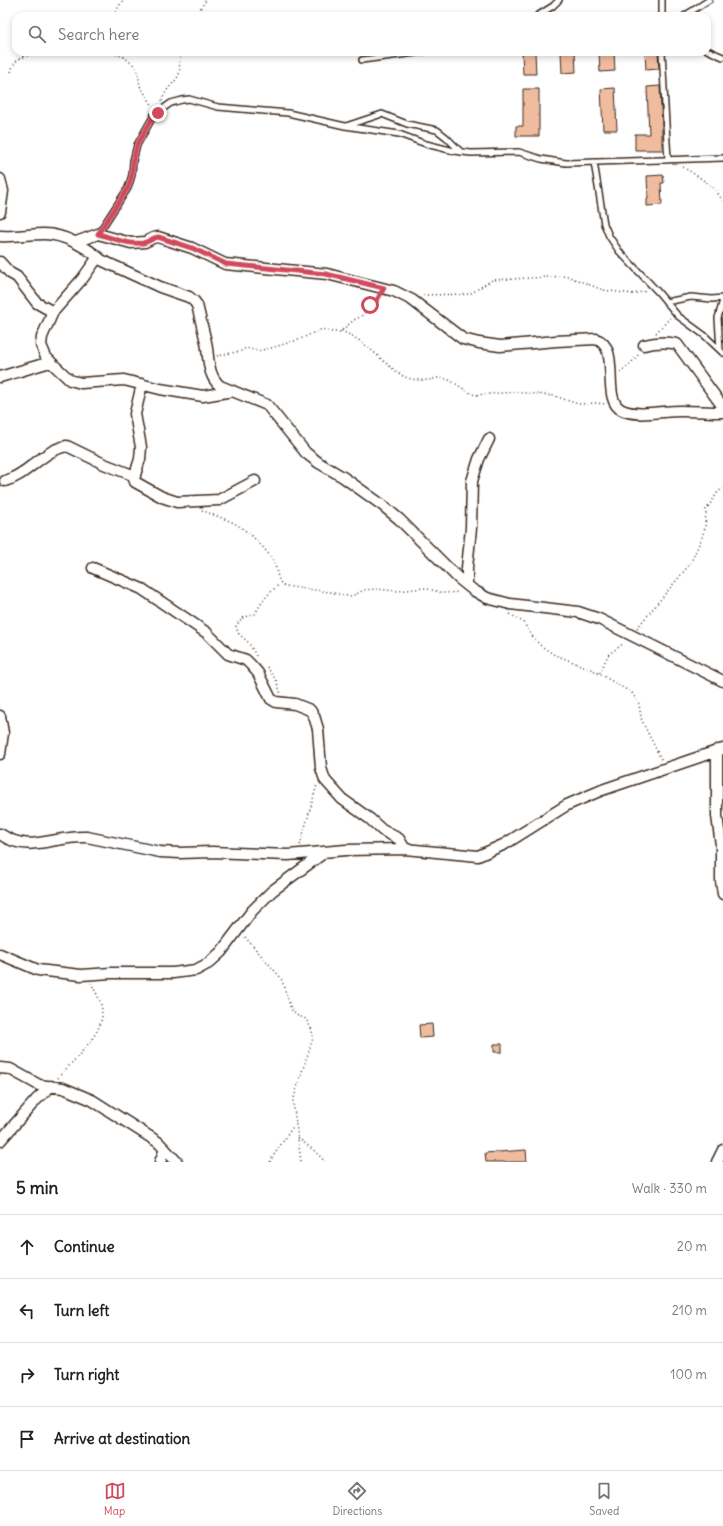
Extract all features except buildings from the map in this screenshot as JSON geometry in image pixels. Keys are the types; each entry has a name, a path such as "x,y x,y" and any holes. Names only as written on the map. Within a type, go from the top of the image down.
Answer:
{"street":[{"path":"0,179 3,191 0,212"},
{"path":"0,236 48,234 76,242 101,260 160,287 194,300 197,305 209,357 210,369 216,382 220,386 234,390 267,405 306,453 382,505 470,588 487,598 510,604 578,612 599,618 723,682"},
{"path":"76,242 98,234 131,243 146,242 158,237 192,248 226,264 326,274 384,288 412,300 463,340 500,346 556,341 601,341 606,349 610,365 613,400 620,409 629,412 723,412"},
{"path":"98,257 83,278 53,312 42,337 41,344 46,357 50,362 70,380 81,383 118,380 202,396 234,390"},
{"path":"0,262 10,273 17,277 38,303 53,312"},
{"path":"644,345 656,342 677,344 723,408"},
{"path":"0,377 50,362"},
{"path":"142,384 135,414 141,451 134,480 135,482 156,494 177,502 185,502 219,500 255,481"},
{"path":"470,588 466,568 471,528 472,481 477,465 489,439"},
{"path":"5,481 17,477 54,450 67,446 104,464 135,476"},
{"path":"93,568 142,589 207,633 228,654 246,660 258,673 271,699 280,703 295,704 310,710 314,716 320,745 322,773 332,789 342,799 370,819 382,830 399,838 405,849"},
{"path":"0,716 3,733 0,754"},
{"path":"0,834 16,843 41,844 74,836 87,837 160,852 258,855 298,854 346,850 405,849 478,856 505,844 567,805 602,790 720,749 717,816 721,845 721,881 723,894"},
{"path":"0,954 38,970 87,975 132,972 173,973 196,970 209,963 221,952 252,911 272,891 324,852"},
{"path":"0,1068 10,1069 39,1085 63,1088 92,1100 158,1142 177,1162"},
{"path":"0,1141 36,1100 51,1086"},
{"path":"160,1162 165,1149"},
{"path":"717,1162 723,1150"}],"lane":[{"path":"543,12 559,0"},
{"path":"662,0 662,12"},
{"path":"690,12 709,0"},
{"path":"711,52 723,57"},
{"path":"362,60 392,56"},
{"path":"662,56 669,160"},
{"path":"98,234 128,188 132,175 133,161 137,145 154,115 171,104 189,99 218,107 288,113 345,126 399,134 444,149 462,152 512,152 559,162 723,158"},
{"path":"345,126 382,114 407,124 437,130 462,152"},
{"path":"594,162 604,224 609,236 619,251 678,316 704,335 721,351"},
{"path":"666,302 691,297 723,299 718,318 721,351"}],"path":[{"path":"200,12 206,0"},
{"path":"116,12 122,1"},
{"path":"11,72 15,63 22,58 30,56"},
{"path":"122,56 135,66 142,91 159,112"},
{"path":"159,112 165,92 179,75 181,56"},
{"path":"669,160 702,179 717,193 723,202"},
{"path":"422,295 470,294 492,280 567,276 603,290 622,293 633,294 656,290"},
{"path":"209,357 241,352 246,348 258,351 271,348 298,340 322,329 334,333 341,331 354,320 363,315 370,305 376,303 384,288"},
{"path":"341,331 360,341 386,363 408,378 425,380 441,378 456,384 475,395 516,392 555,396 578,404 597,403 617,406"},
{"path":"600,674 608,655 625,642 690,564 705,528 706,510 718,492 723,488"},
{"path":"185,502 239,526 251,536 274,562 278,570 280,583"},
{"path":"280,583 288,587 315,589 347,596 352,596 364,590 375,589 398,591 424,588 450,593 470,588"},
{"path":"258,658 249,644 238,633 236,626 242,618 255,614 260,604 270,591 280,583"},
{"path":"505,610 522,622 540,645 553,654 582,665 632,692 636,698 641,718 665,768"},
{"path":"264,665 272,673 282,695 295,704"},
{"path":"298,854 312,798 322,773"},
{"path":"238,930 281,978 291,1009 296,1015 306,1019 312,1030 313,1038 293,1101 301,1162"},
{"path":"51,1086 93,1039 98,1030 103,1014 101,1003 87,975"},
{"path":"270,1162 295,1124"},
{"path":"298,1138 316,1152 325,1162"}],"route":[{"path":"158,113 154,115 137,145 133,161 132,175 128,188 98,234 131,243 146,242 158,237 192,248 216,261 226,264 326,274 384,288 376,303 370,305"}]}
